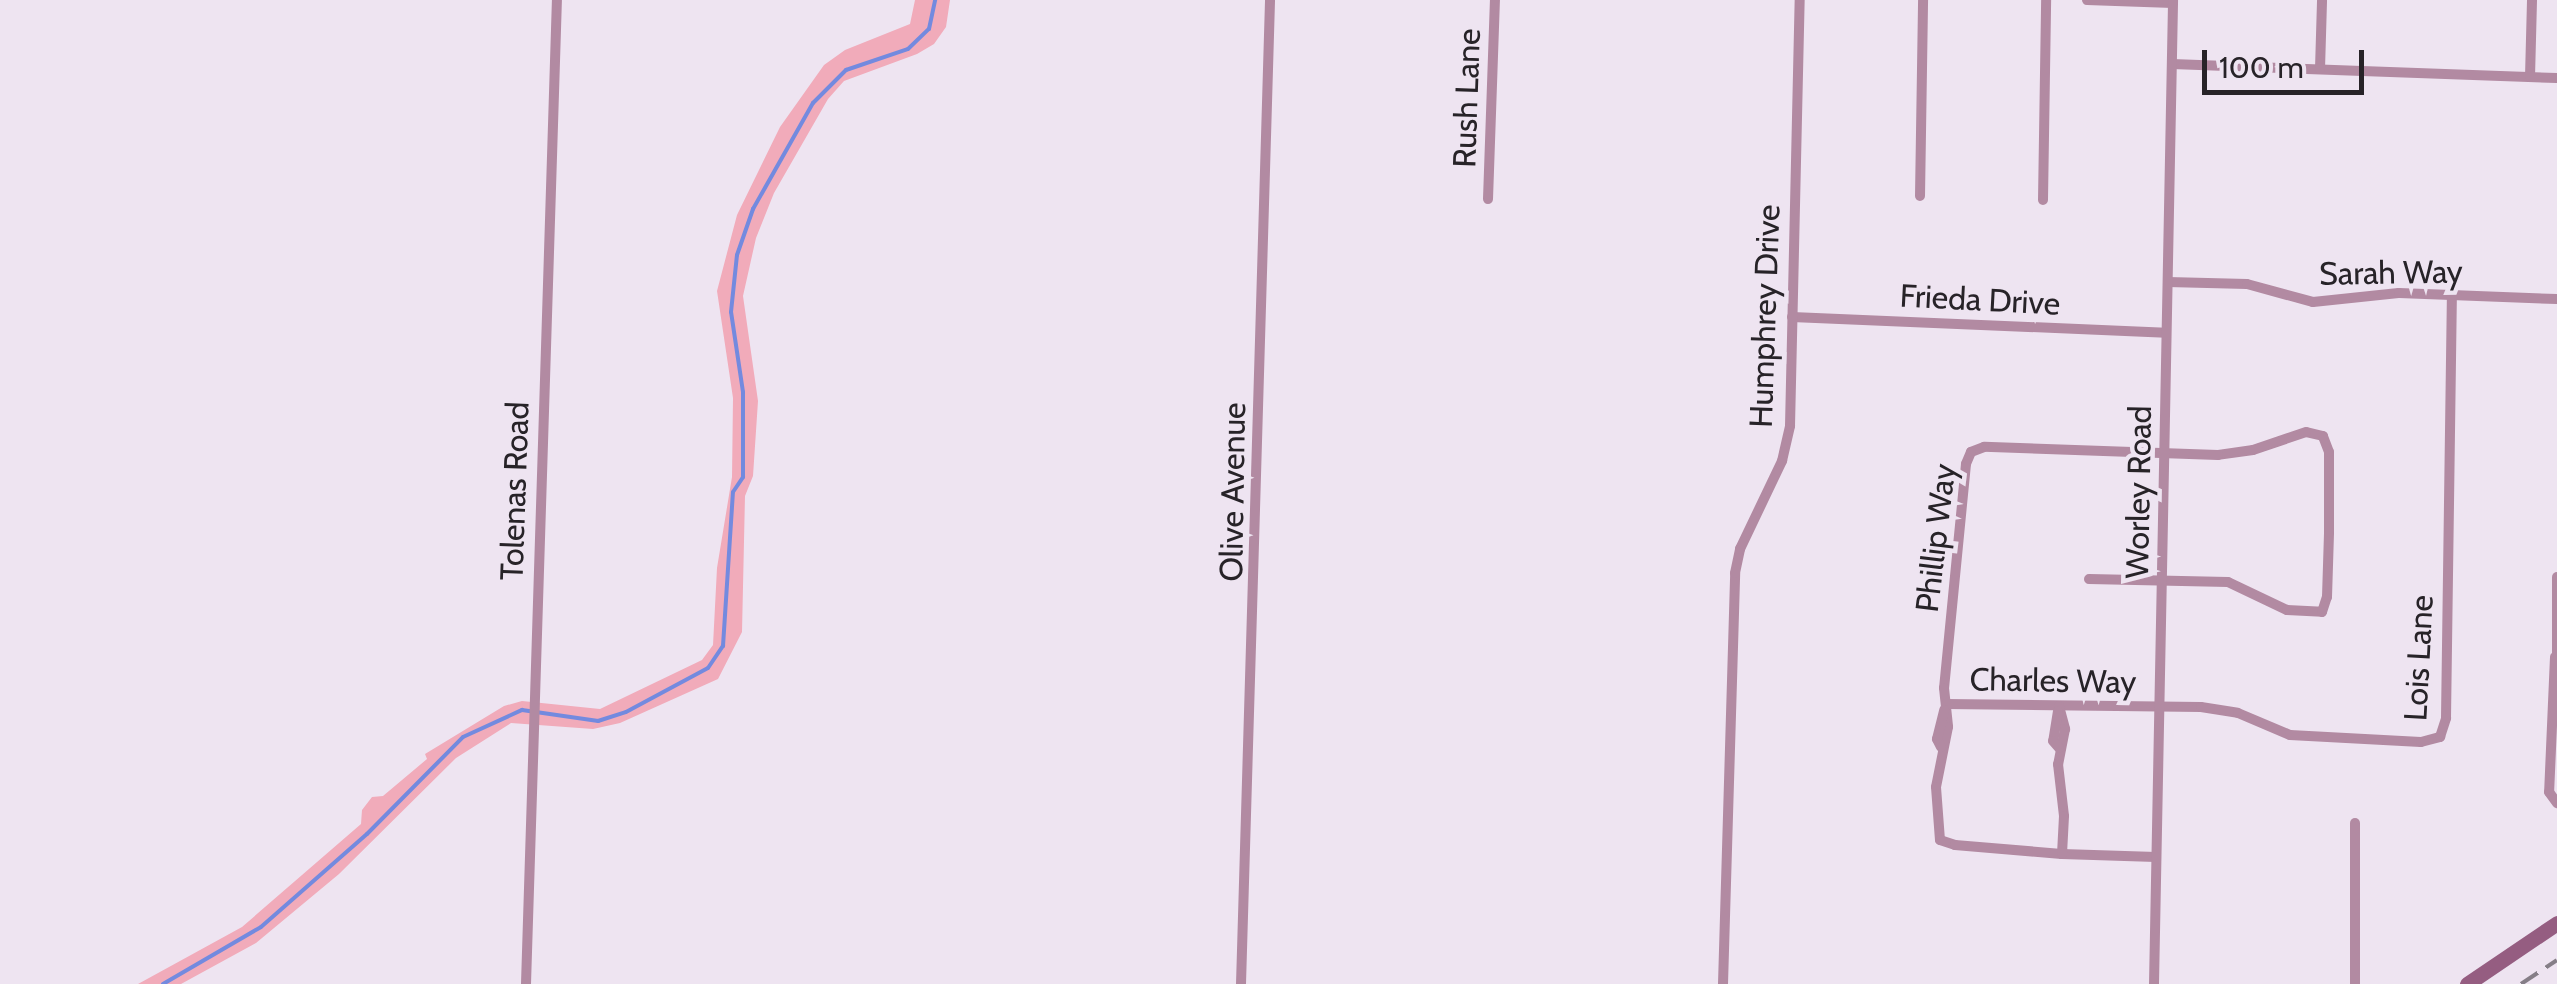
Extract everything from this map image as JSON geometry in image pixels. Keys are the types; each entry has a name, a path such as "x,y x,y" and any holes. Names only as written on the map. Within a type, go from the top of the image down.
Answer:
{"main road":[{"path":"2467,984 2557,923"}],"street":[{"name":"Tolenas Road","path":"526,984 557,0"},
{"name":"Olive Avenue","path":"1241,984 1270,0"},
{"name":"Rush Lane","path":"1488,198 1495,0"},
{"name":"Humphrey Drive","path":"1724,984 1735,573 1740,549 1782,461 1790,426 1800,0"},
{"path":"1920,196 1923,0"},
{"path":"2043,200 2046,0"},
{"path":"2087,0 2173,1"},
{"path":"2320,69 2322,0"},
{"path":"2530,77 2532,0"},
{"name":"Worley Road","path":"2154,984 2173,1"},
{"path":"2172,64 2557,78"},
{"name":"Sarah Way","path":"2168,282 2247,284 2314,302 2399,293 2557,300"},
{"name":"Lois Lane","path":"2160,708 2201,707 2238,713 2290,735 2421,742 2440,737 2446,718 2452,295"},
{"name":"Frieda Drive","path":"1792,317 2166,333"},
{"path":"2089,580 2228,582 2308,615 2322,612 2327,598 2328,452 2323,436 2306,432 2253,450 2218,455 2165,454"},
{"name":"Phillip Way","path":"2156,857 1955,845 1940,840 1936,823 1941,747 1948,727 1946,704 1966,464 1971,452 1984,447 2165,454"},
{"path":"2557,578 2549,792 2557,802"},
{"name":"Charles Way","path":"1946,704 2160,708"},
{"path":"2059,706 2065,729 2058,748 2062,854"},
{"path":"2355,823 2355,984"}],"shaded area":[{"path":"915,0 950,0 946,27 934,44 917,54 844,81 828,99 774,193 756,238 743,296 758,401 753,476 745,496 742,632 718,679 620,723 593,729 511,723 456,758 339,874 256,943 181,984 138,984 242,927 361,824 362,810 372,797 383,796 427,759 425,754 504,706 522,701 600,709 702,660 713,645 717,568 732,477 733,398 717,291 737,215 780,127 824,65 845,50 910,24"}],"waterway":[{"path":"163,984 261,927 367,834 463,737 522,710 598,721 626,712 708,668 723,646 733,492 743,477 743,392 731,312 737,255 753,209 813,103 846,70 908,49 929,29 935,0"}],"railway":[{"path":"2521,984 2557,960"}]}
